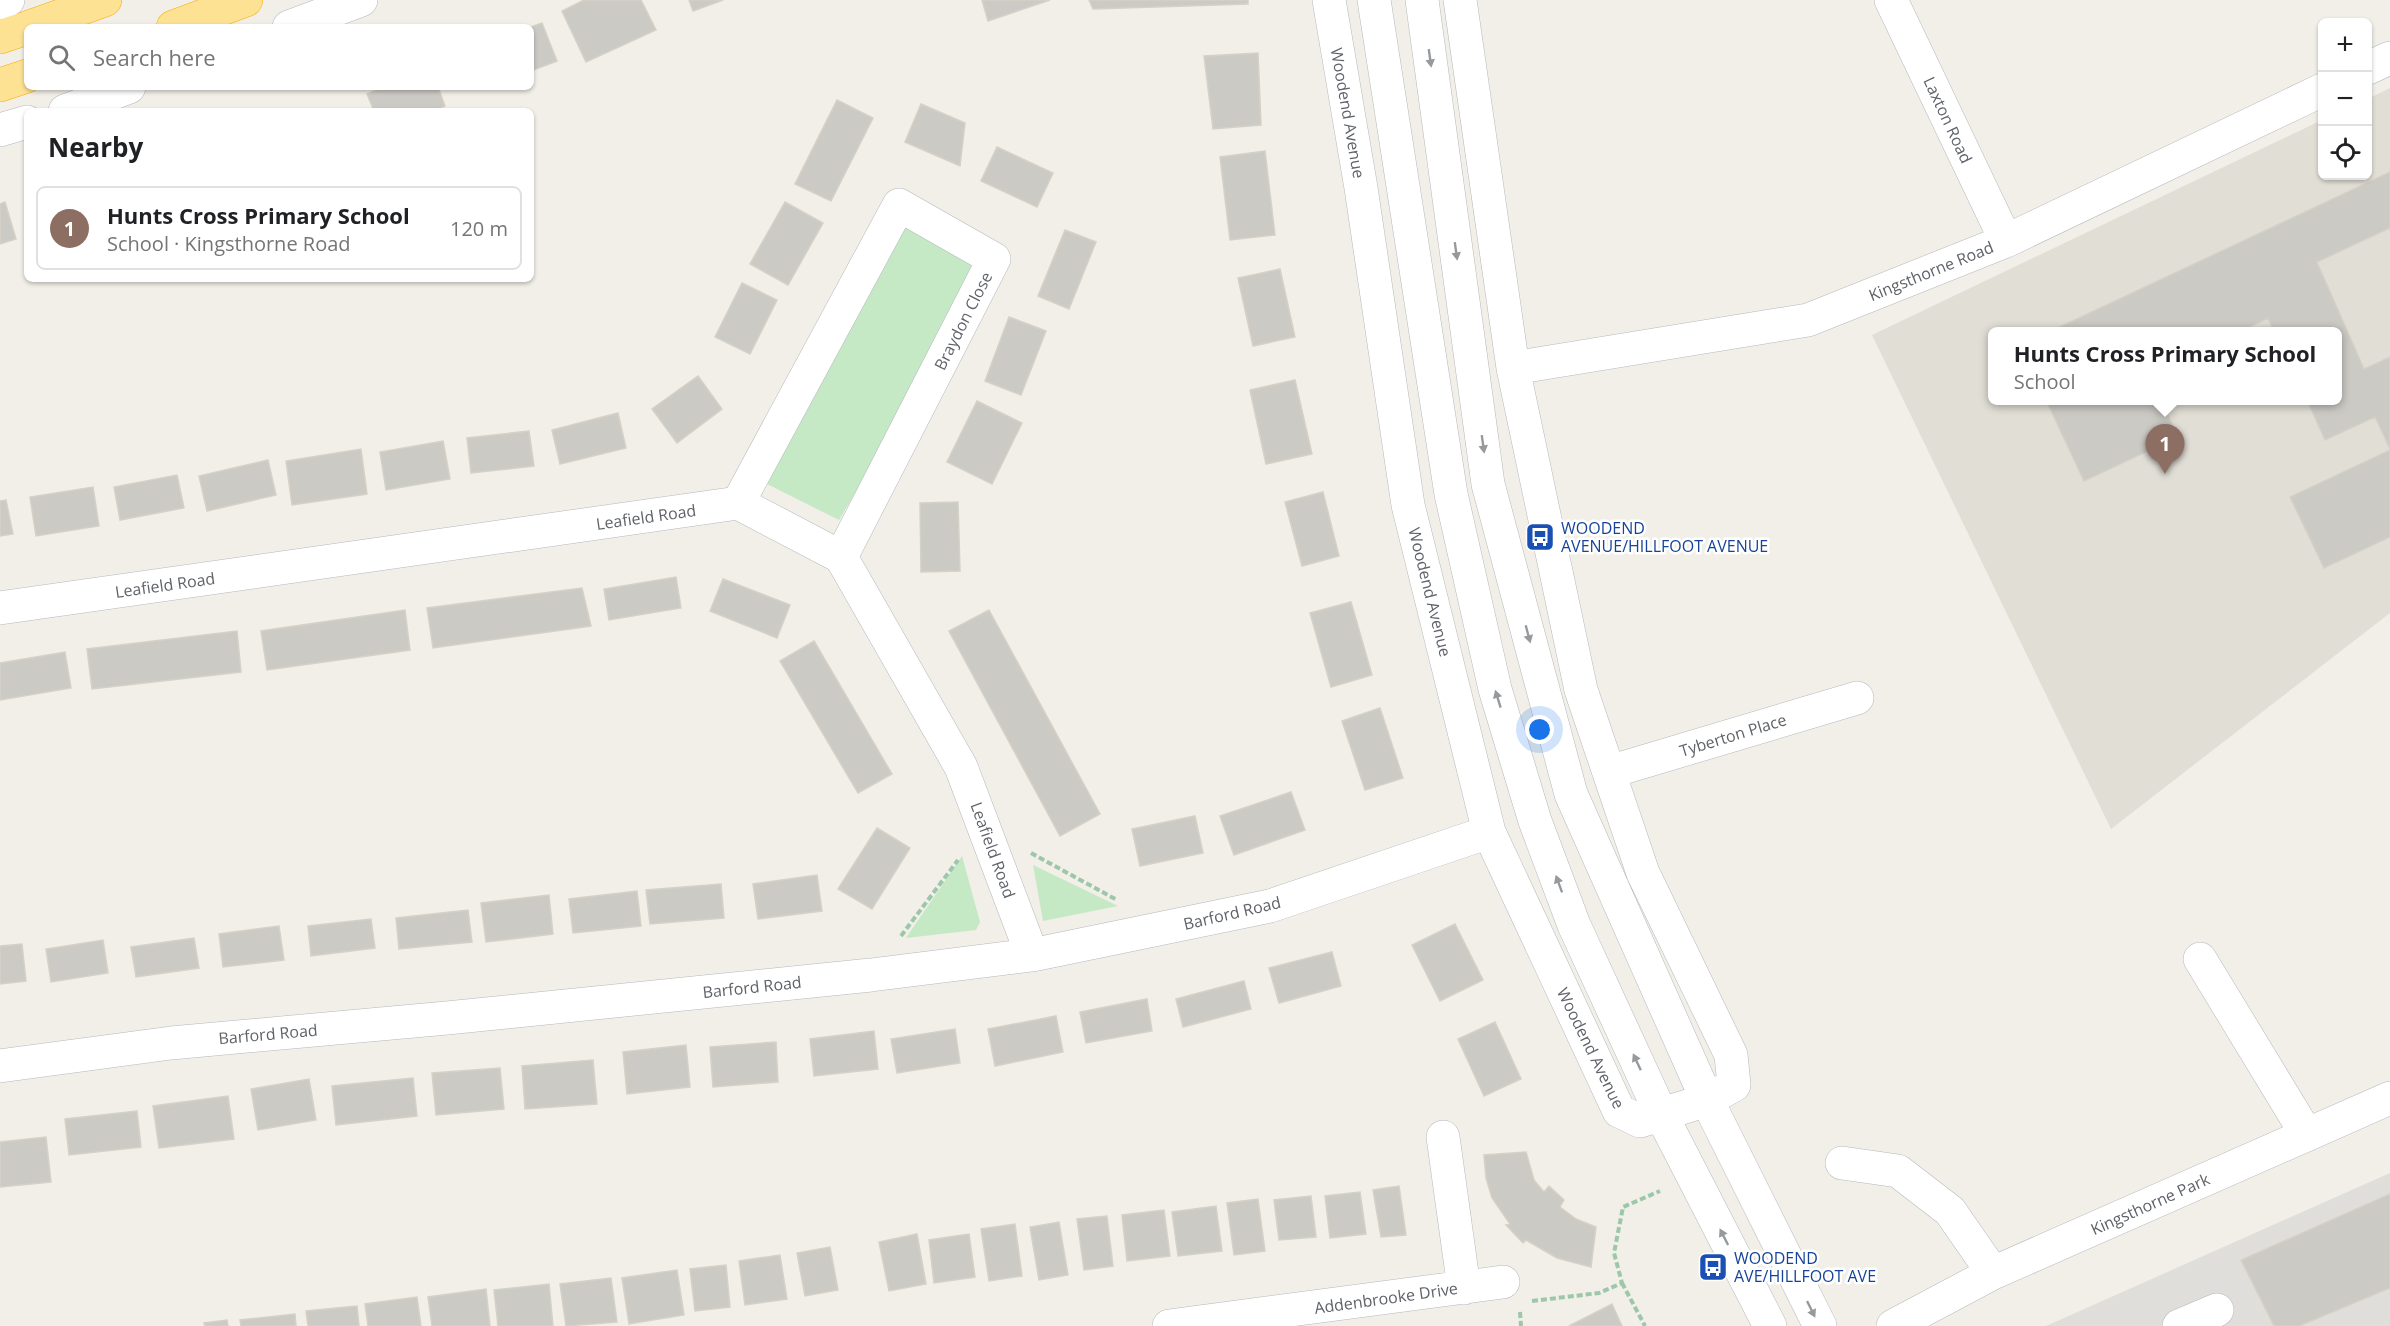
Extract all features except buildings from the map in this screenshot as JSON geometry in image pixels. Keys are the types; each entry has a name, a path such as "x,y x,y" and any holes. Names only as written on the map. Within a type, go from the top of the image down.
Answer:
{"highway":[{"path":"37,24 105,0"},
{"path":"181,24 246,0"},
{"path":"0,37 24,28"},
{"path":"0,84 24,76"}],"street":[{"path":"0,3 8,0"},
{"path":"297,24 361,0"},
{"name":"Woodend Avenue","path":"1329,0 1361,188 1408,505 1489,832 1618,1111 1640,1121 1662,1116 1707,1100"},
{"path":"1374,0 1451,494 1494,689 1535,821 1574,925 1662,1116 1770,1326"},
{"path":"1422,0 1488,484 1571,794 1707,1100 1820,1326"},
{"path":"1460,0 1513,368 1581,690 1643,873 1731,1055 1734,1085 1707,1100"},
{"name":"Laxton Road","path":"1891,0 2006,241"},
{"path":"2372,66 2390,58"},
{"path":"74,108 121,90"},
{"name":"Kingsthorne Road","path":"1513,368 1808,320 2006,241 2318,92"},
{"path":"0,130 24,123"},
{"name":"Braydon Close","path":"738,503 899,205 994,260 841,557"},
{"path":"738,503 841,557"},
{"name":"Leafield Road","path":"0,608 738,503"},
{"name":"Leafield Road","path":"841,557 961,767 1032,955"},
{"name":"Tyberton Place","path":"1609,772 1857,698"},
{"name":"Barford Road","path":"0,1066 171,1043 447,1018 871,975 1032,955 1270,906 1489,832"},
{"path":"2200,958 2307,1136"},
{"name":"Kingsthorne Park","path":"1893,1326 1993,1273 2390,1098"},
{"path":"1443,1137 1464,1287"},
{"path":"1842,1163 1898,1171 1950,1210 1993,1273"},
{"name":"Addenbrooke Drive","path":"1169,1326 1271,1320 1503,1282"},
{"path":"2179,1326 2217,1311"}],"path":[{"path":"1645,1326 1622,1282 1614,1253 1623,1208 1693,1176"},
{"path":"1503,1282 1512,1303 1599,1293 1622,1282"}],"shaded area":[{"path":"2390,88 2390,613 2111,829 1872,335 2318,122 2318,180 2372,180 2372,97"},
{"path":"2390,1173 2390,1326 2046,1326"}],"green space":[{"path":"899,205 994,259 839,520 763,482"},
{"path":"962,856 980,922 976,930 906,938"},
{"path":"1033,865 1118,906 1043,921"}],"place":[{"name":"Hunts Cross Primary School","path":"2165,474"},
{"name":"WOODEND AVENUE/HILLFOOT AVENUE","path":"1540,537"},
{"name":"WOODEND AVE/HILLFOOT AVE","path":"1713,1267"}]}
